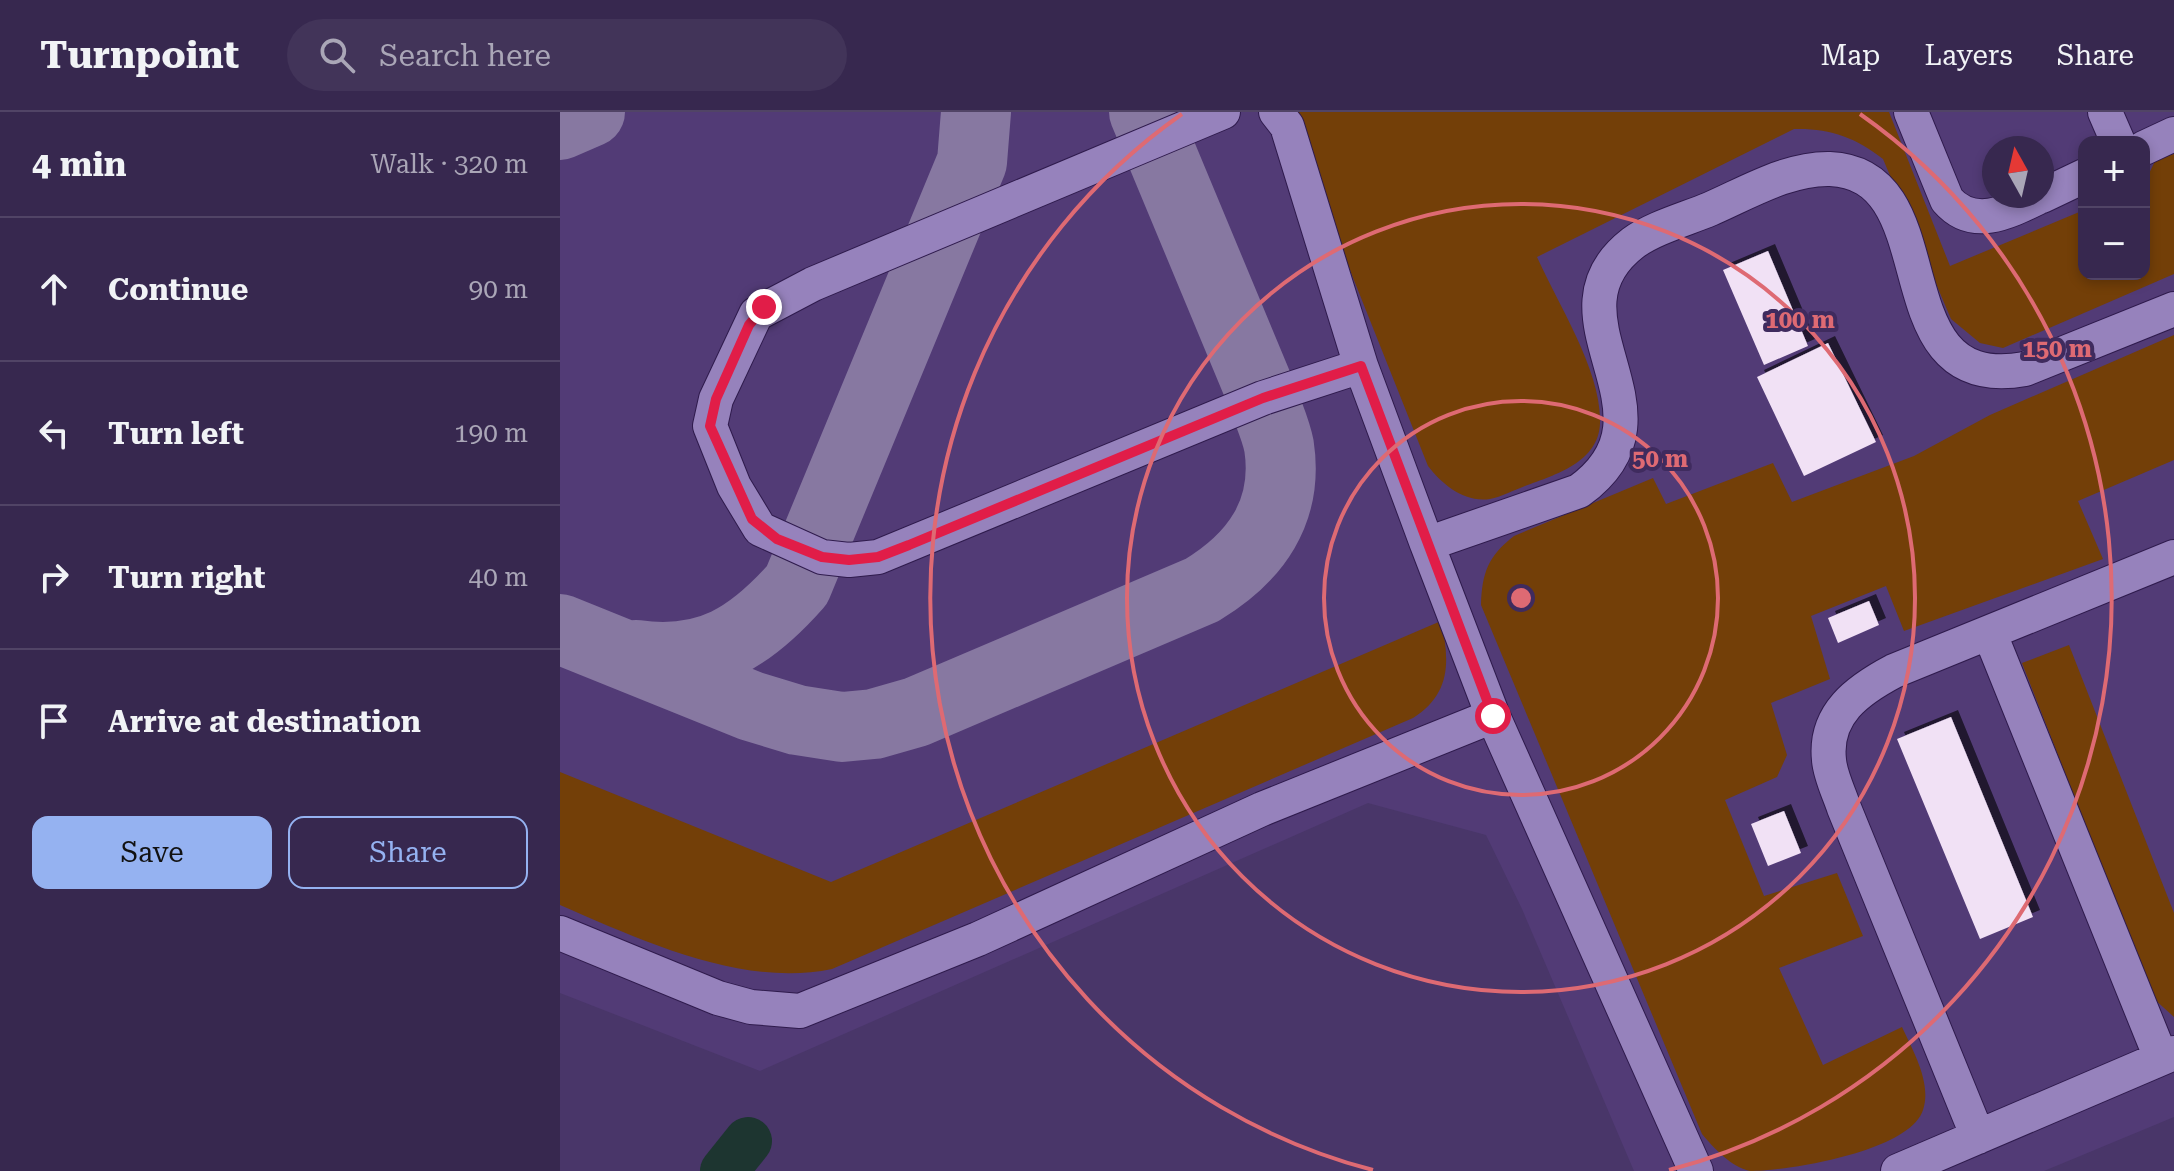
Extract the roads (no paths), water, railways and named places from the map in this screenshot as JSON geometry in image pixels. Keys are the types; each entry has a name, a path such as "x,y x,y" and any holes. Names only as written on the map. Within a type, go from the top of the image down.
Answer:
{"lane":[{"path":"1223,112 813,284 756,314 716,399 710,426 748,511 760,529 822,557 849,560 878,557 1263,398 1361,366"},
{"path":"1276,112 1287,126 1361,366 1493,716 1696,1171"},
{"path":"1911,112 1947,200 1956,210 1972,217 1984,217 2016,208"},
{"path":"2105,112 2115,136"},
{"path":"2150,145 2174,134"},
{"path":"1427,544 1579,491 1598,477 1612,458 1622,416 1618,384 1600,330 1597,301 1602,281 1613,261 1634,242 1779,179 1821,169 1840,170 1874,188 1896,211 1930,326 1947,350 1974,369 2001,373 2025,369 2174,309"},
{"path":"2054,190 2078,179"},
{"path":"1978,1137 1844,808 1829,760 1832,730 1843,707 1862,688 1894,671 2174,557"},
{"path":"1898,1171 2167,1055 1990,634"},
{"path":"560,933 718,998 751,1007 800,1011 978,939 1262,809 1493,716"}],"waterway":[{"path":"724,1171 748,1141"}]}
